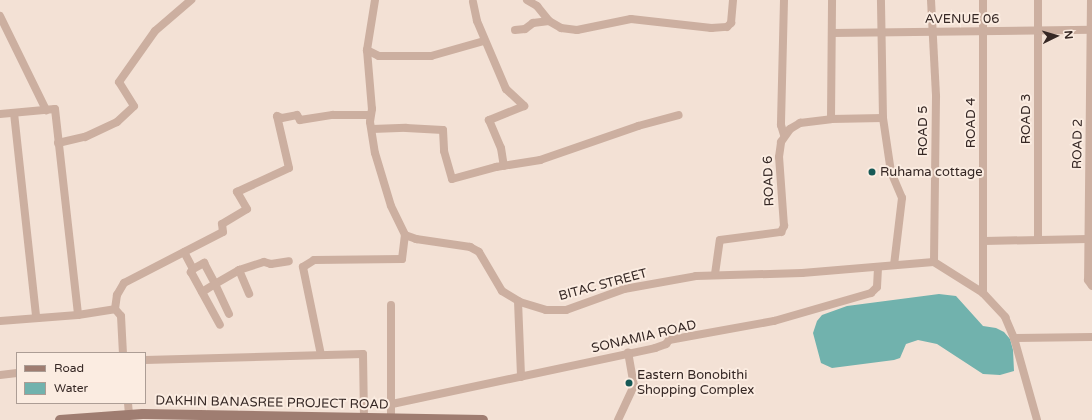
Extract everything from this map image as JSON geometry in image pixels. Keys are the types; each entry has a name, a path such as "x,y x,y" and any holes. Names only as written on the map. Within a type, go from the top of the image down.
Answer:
{"street":[{"path":"58,143 85,137 117,122 134,106 119,82 155,31 191,0"},
{"path":"321,355 303,267 314,260 402,259 405,235 391,206 375,154 370,115 372,109 367,50 375,0"},
{"path":"527,0 537,6 549,21 561,28 577,30 631,19 722,28 732,23 733,0"},
{"path":"784,0 781,124 784,135 800,123 831,119 882,118"},
{"path":"831,119 832,0"},
{"path":"881,0 880,32 882,118 891,172 902,198 894,265"},
{"name":"ROAD 5","path":"931,0 930,31 936,97 934,262"},
{"name":"ROAD 4","path":"983,0 983,293"},
{"name":"ROAD 3","path":"1038,0 1038,238"},
{"name":"ROAD 2","path":"1091,0 1092,30 1088,280 1092,286"},
{"path":"473,2 484,40 506,89 524,106 489,120 501,148 504,166"},
{"path":"0,16 46,110"},
{"path":"515,30 525,29 533,23 549,21"},
{"name":"AVENUE 06","path":"832,33 983,30 1092,30"},
{"path":"367,50 379,56 431,56 484,40"},
{"path":"1,111 14,113 55,109 78,315"},
{"path":"14,113 36,316"},
{"path":"123,352 121,316 115,309 117,295 124,284 223,232 222,224 247,209 237,192 289,168 277,116 282,118 297,115 300,120 333,115 370,115"},
{"path":"372,130 406,128 443,130 444,151 452,179 504,166 540,160 638,126 679,115"},
{"name":"ROAD 6","path":"715,274 720,240 781,232 784,226 779,157 784,135"},
{"name":"BITAC STREET","path":"405,235 416,239 470,247 480,252 502,291 518,301 546,310 566,310 624,289 715,274 802,273 934,262"},
{"path":"984,241 1038,238 1088,239"},
{"path":"184,252 193,269 192,272 220,325"},
{"path":"202,292 239,270 264,262 289,261"},
{"path":"934,262 983,293 1005,317 1014,338 1037,420"},
{"path":"193,269 204,263 229,314"},
{"name":"SONAMIA ROAD","path":"392,404 655,348 666,344 669,340 736,330 774,321 871,293 877,288 878,267"},
{"path":"239,270 249,294"},
{"path":"518,301 521,377"},
{"path":"391,419 392,305"},
{"path":"0,321 36,316 78,315 115,309"},
{"path":"1014,338 1092,337"},
{"path":"618,420 634,386 628,353"},
{"path":"146,360 363,354 364,419"},
{"path":"0,375 16,373"},
{"path":"128,404 129,414"},
{"name":"DAKHIN BANASREE PROJECT ROAD","path":"60,420 92,419 129,414 143,417 483,420"}],"water":[{"path":"939,294 956,296 983,326 996,328 1004,332 1010,339 1013,350 1014,371 1000,375 983,374 937,344 918,340 906,344 900,358 894,360 832,368 821,363 813,333 817,321 822,315 847,306"}],"place":[{"name":"Ruhama cottage","path":"872,172"},
{"name":"Eastern Bonobithi Shopping Complex","path":"629,383"}]}
